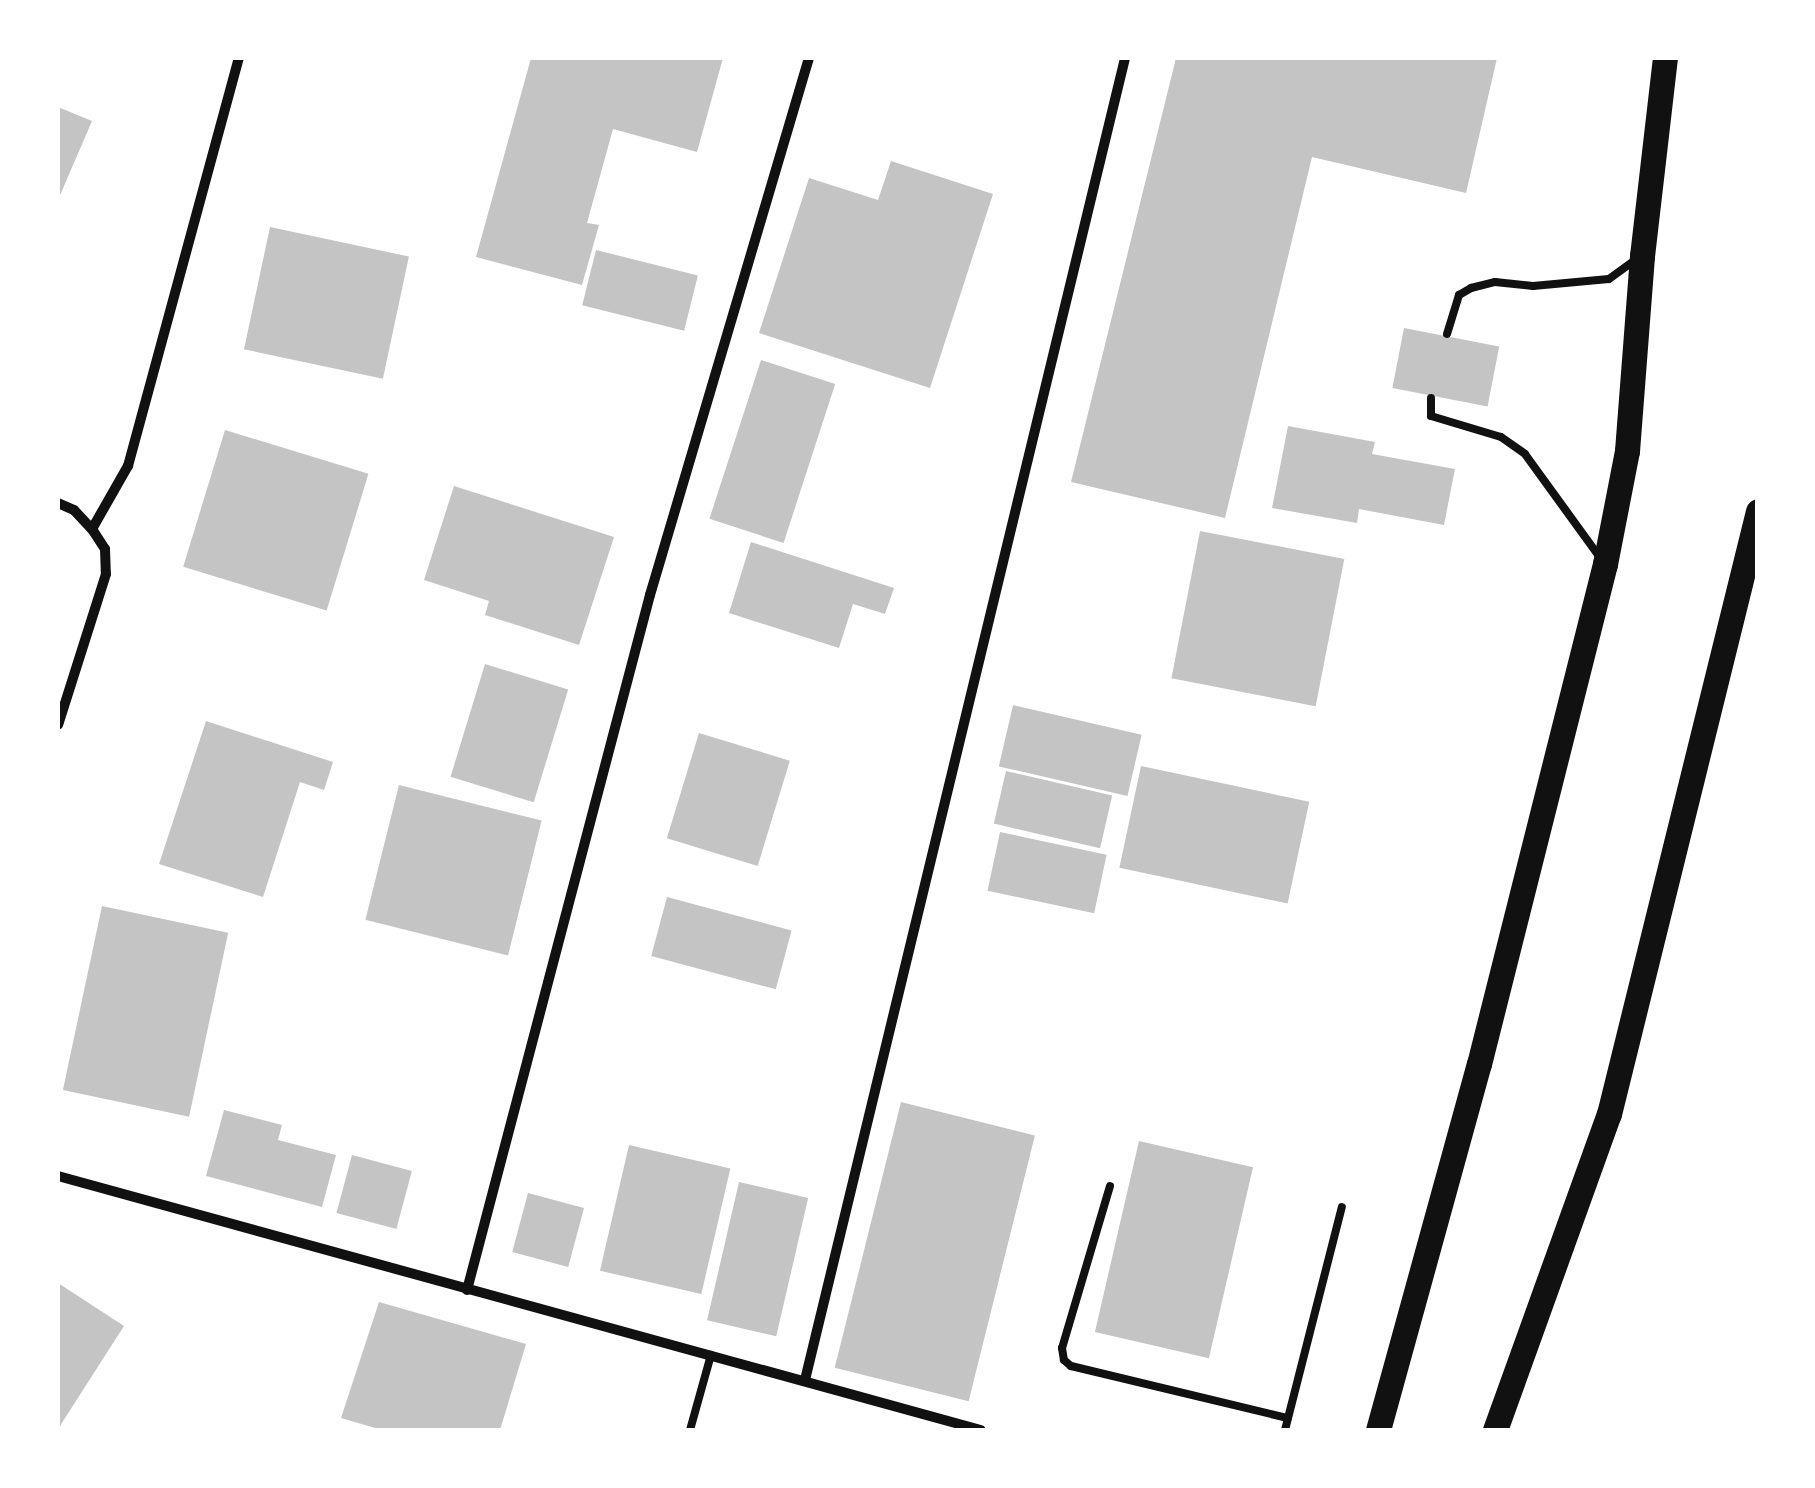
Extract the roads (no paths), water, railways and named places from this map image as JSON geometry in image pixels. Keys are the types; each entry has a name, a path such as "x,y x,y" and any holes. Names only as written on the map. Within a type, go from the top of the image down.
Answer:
{"main road":[{"path":"1378,1430 1479,1064 1605,564 1627,451 1642,256 1665,58"},
{"path":"1495,1430 1609,1114 1758,511"}],"street":[{"path":"92,529 128,466 239,58"},
{"path":"467,1290 650,595 808,58"},
{"path":"805,1380 1125,58"},
{"path":"58,504 74,510 92,529 105,549 106,574 58,725"},
{"path":"58,1176 981,1430"}],"lane":[{"path":"1447,334 1459,295 1471,288 1495,282 1533,286 1610,279 1642,256"},
{"path":"1431,398 1431,416 1501,437 1524,454 1605,564"},
{"path":"1110,1186 1062,1348 1064,1360 1071,1366 1288,1418"},
{"path":"1285,1430 1342,1208"},
{"path":"690,1430 711,1355"}]}
